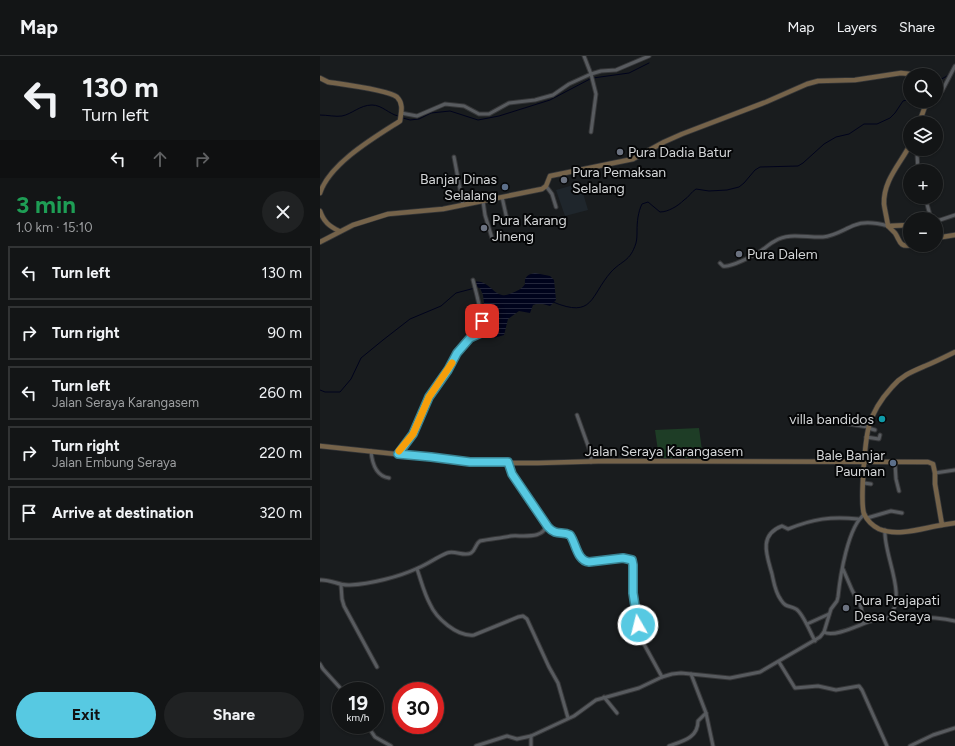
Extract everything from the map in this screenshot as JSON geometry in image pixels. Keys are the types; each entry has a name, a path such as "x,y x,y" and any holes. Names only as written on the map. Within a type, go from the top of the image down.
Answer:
{"street":[{"path":"584,56 591,74 596,94 591,132"},
{"path":"401,113 417,116 445,104 464,106 479,114 489,114 509,103 535,100 553,95 569,84 591,74 616,70 649,56"},
{"path":"943,89 955,66"},
{"path":"320,242 353,225 388,214 443,209 542,190 546,186 549,178 553,175 633,158 682,134 766,102 807,84 818,81 856,80 903,73"},
{"path":"320,78 328,82 389,92 398,98 402,106 400,121 360,147 334,171 325,182 320,193"},
{"path":"903,156 890,178 885,191 884,205 888,226 896,234 899,244 903,246"},
{"path":"454,157 463,205"},
{"path":"546,186 552,194 556,207"},
{"path":"502,197 508,224"},
{"path":"483,201 486,220 492,238"},
{"path":"320,211 324,221 339,231"},
{"path":"943,219 955,215"},
{"path":"720,263 723,266 728,266 754,255 774,241 784,237 810,238 830,236 856,225 865,223 888,226 903,225"},
{"path":"328,237 330,234 330,226"},
{"path":"943,237 955,235"},
{"path":"398,454 413,434 429,397 448,370 457,353 470,338 481,333 482,321 473,280"},
{"path":"955,352 910,372 901,378 891,387 879,403 876,414 868,428 866,437 862,503 869,521 879,529 902,532 955,523"},
{"path":"577,415 591,454 591,462"},
{"path":"836,422 875,430"},
{"path":"866,437 879,439 880,435"},
{"name":"Jalan Seraya Karangasem","path":"320,446 470,462 931,463 935,467 935,473"},
{"path":"371,451 372,460 377,471 382,476 389,478"},
{"path":"508,462 512,474 546,524 553,531 560,534 568,533 579,555 586,562 623,558 632,560 633,593 639,635 662,677"},
{"path":"895,463 896,479 899,491"},
{"path":"942,525 935,484 935,473 955,470"},
{"path":"864,483 871,484"},
{"path":"815,641 798,610 786,606 777,594 765,552 769,536 782,526 788,529 814,520 838,518 858,519 891,511 902,513"},
{"path":"476,746 507,736 519,739 531,736 578,713 596,700 639,688 662,677 682,673 723,678 737,677 760,672 815,641 824,632 832,606 837,601 846,553 858,519"},
{"path":"320,580 327,580 341,585 352,585 380,580 417,569 436,558 451,552 463,554 471,553 477,542 480,541 513,536 537,535 544,530 546,524"},
{"path":"885,530 886,544 893,570 896,599 894,610 888,618"},
{"path":"843,567 852,590 861,607 864,623"},
{"path":"417,569 431,608 451,628 460,633 474,635 518,617 523,616 527,619 558,683 568,718"},
{"path":"341,585 344,606 377,667"},
{"path":"807,624 829,614"},
{"path":"824,632 829,634 853,629 864,623 888,618 936,618 955,621"},
{"path":"779,662 795,688 818,686 836,690 859,686 887,746"},
{"path":"320,664 335,682"},
{"path":"691,674 706,713 713,746"},
{"path":"604,697 617,714"},
{"path":"669,746 687,739 695,733 698,728 698,721 706,713"},
{"path":"910,746 939,732 955,728"},
{"path":"373,734 375,737 391,746"},
{"path":"531,736 531,746"}],"shaded area":[{"path":"580,183 588,210 565,216 556,190"}],"green space":[{"path":"699,428 703,458 659,458 655,430"}],"water":[{"path":"535,273 550,276 554,280 556,300 550,306 543,304 533,305 530,313 519,311 508,319 504,335 494,338 488,336 483,295 480,288 475,287 474,282 483,283 499,294 506,295 521,289 525,284 525,279 527,276"}],"waterway":[{"path":"593,78 629,73 649,63"},
{"path":"943,78 951,71"},
{"path":"403,118 410,120 419,119 431,113 450,111 478,120 499,116 550,100 590,79"},
{"path":"553,302 566,307 576,308 584,306 590,302 611,272 628,257 634,249 637,240 638,217 642,204 648,202 660,212 666,211 679,204 696,189 709,191 727,190 739,187 755,170 760,167 798,166 824,144 836,137 849,134 864,124 877,124 890,118 903,101"},
{"path":"320,115 342,116 364,106 376,105 398,116"},
{"path":"320,390 325,392 340,392 351,379 361,358 410,319 441,306 456,293 475,288"}],"slow traffic":[{"path":"399,451 413,434 429,397 452,363"}],"place":[{"name":"Pura Dadia Batur","path":"620,152"},
{"name":"Pura Pemaksan Selalang","path":"564,180"},
{"name":"Banjar Dinas Selalang","path":"505,187"},
{"name":"Pura Karang Jineng","path":"484,228"},
{"name":"Pura Dalem","path":"739,254"},
{"name":"villa bandidos","path":"882,419"},
{"name":"Bale Banjar Pauman","path":"893,463"},
{"name":"Pura Prajapati Desa Seraya","path":"846,608"}],"route":[{"path":"482,321 481,333 470,338 457,353 452,364 429,397 413,434 398,454 431,457 452,461 492,463 508,462 512,474 550,530 562,534 568,533 572,536 579,555 584,561 589,562 623,558 632,560 633,599 637,613 638,625"}]}
